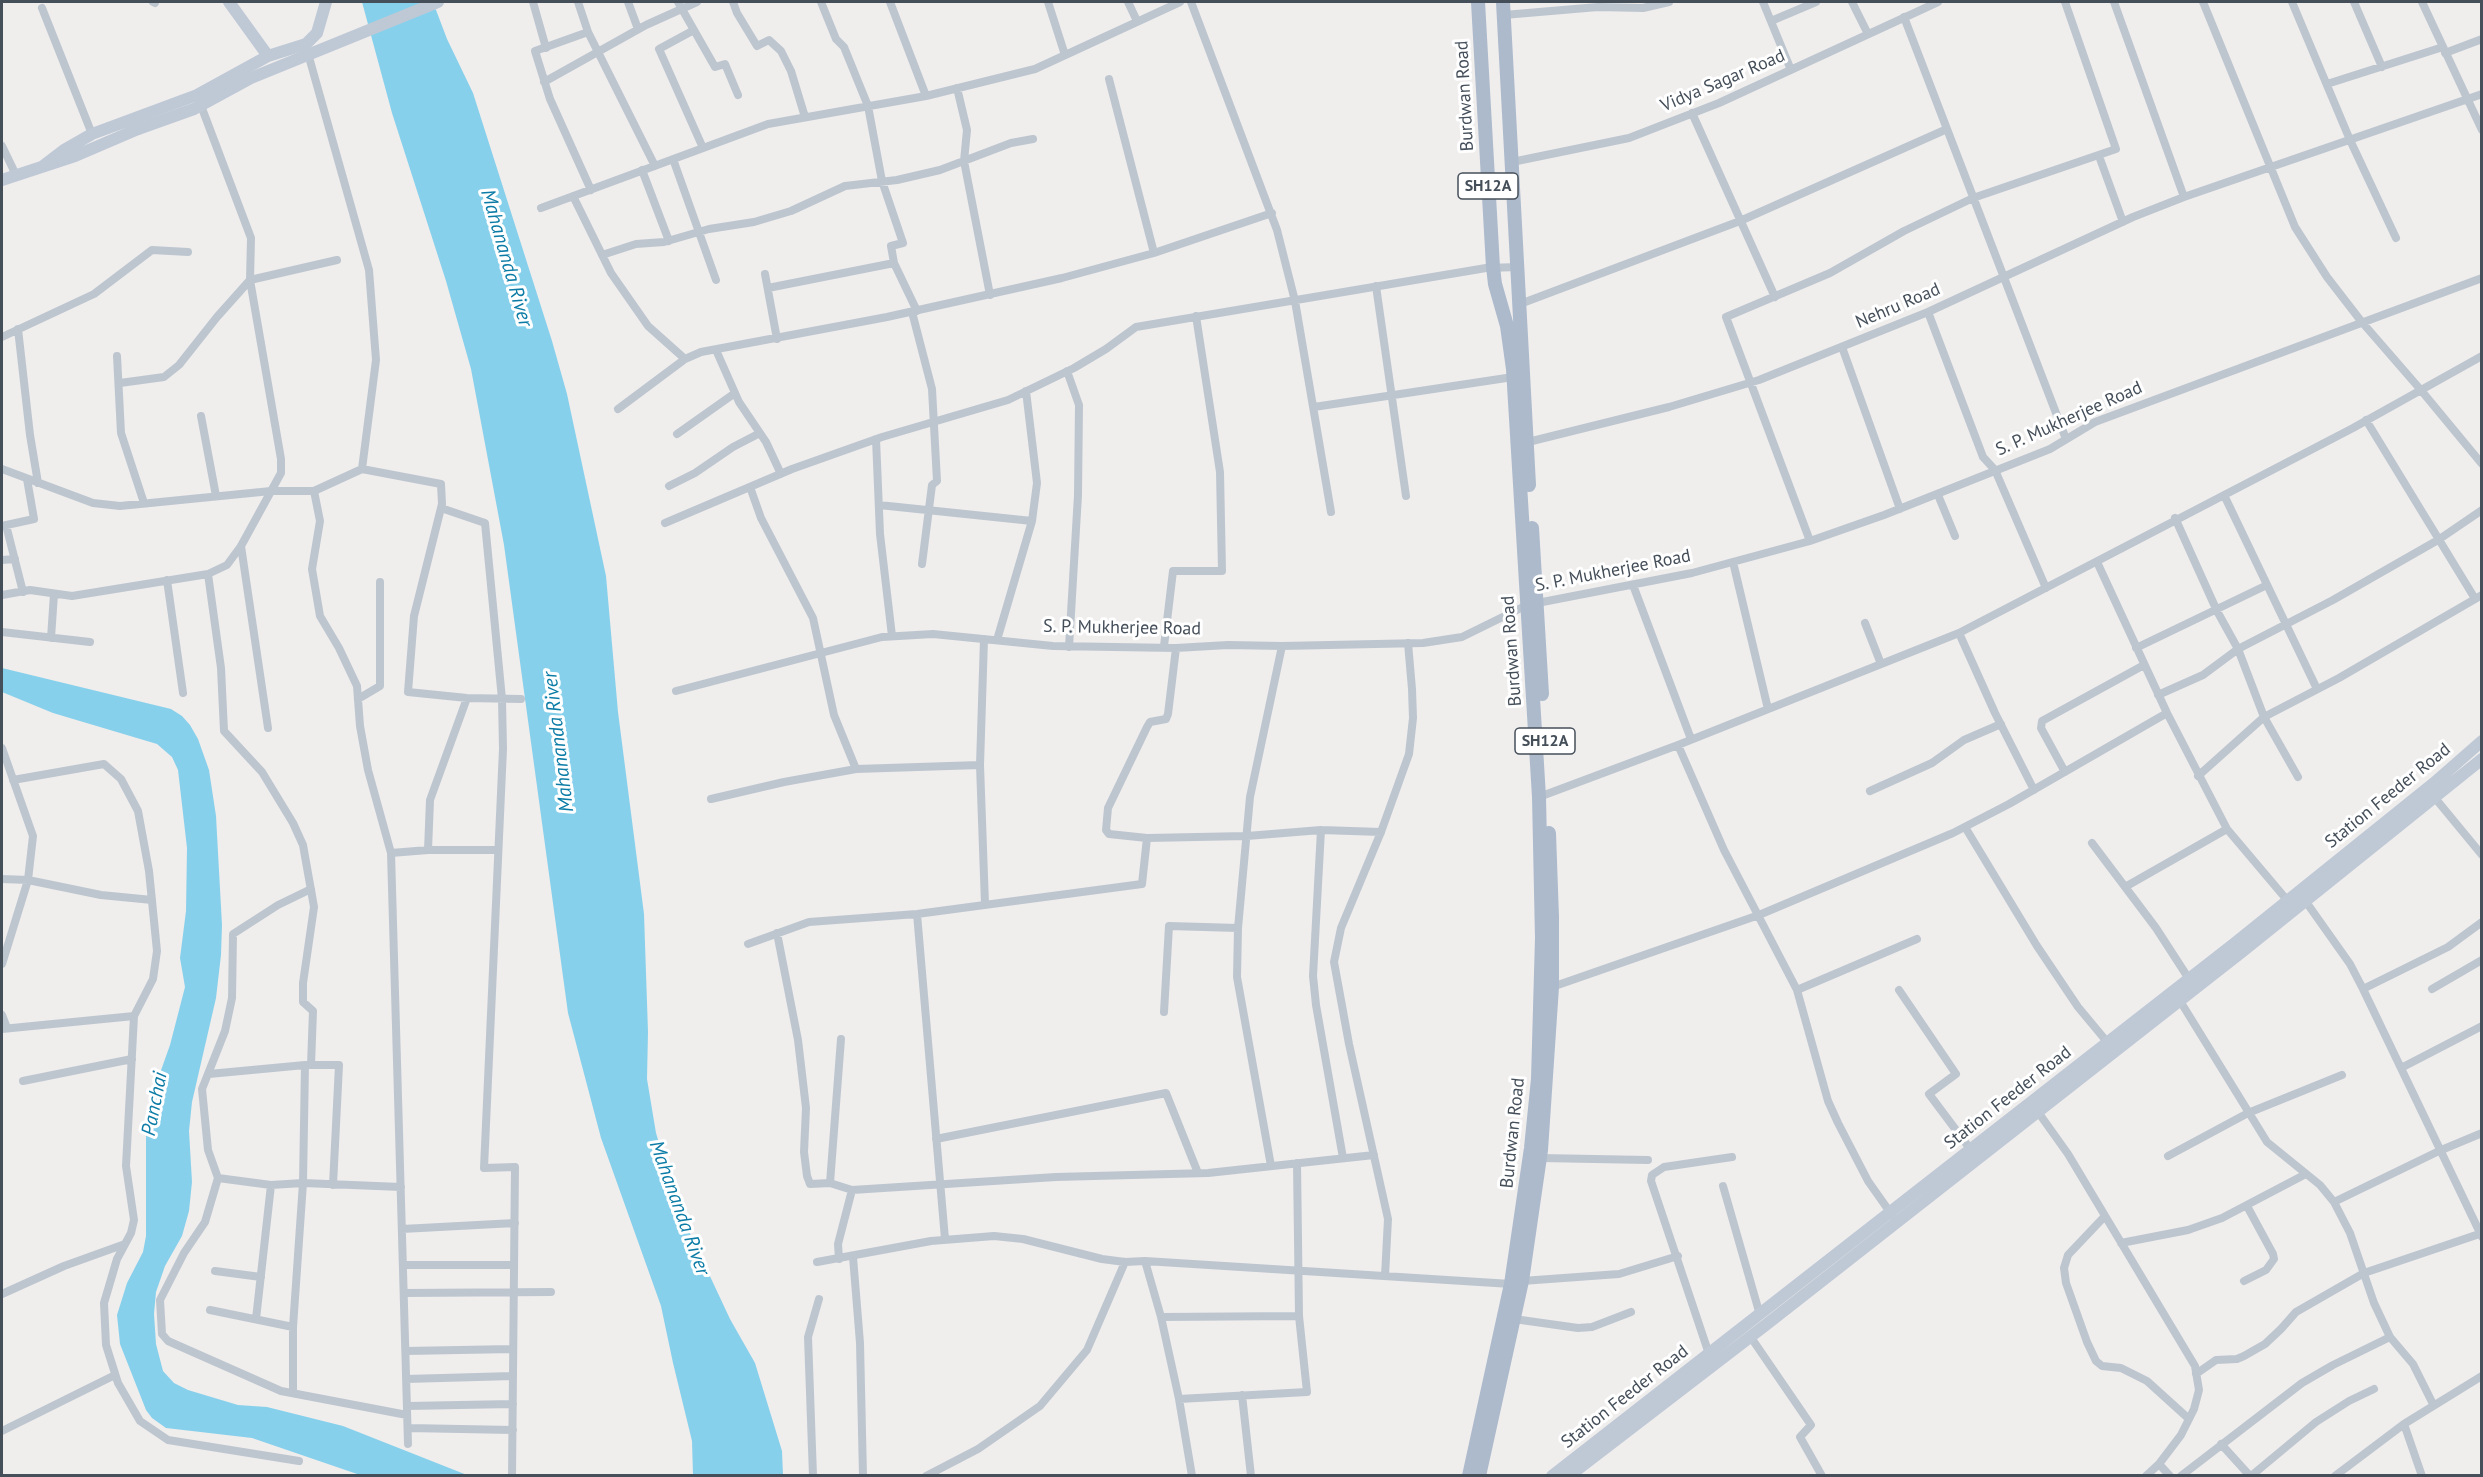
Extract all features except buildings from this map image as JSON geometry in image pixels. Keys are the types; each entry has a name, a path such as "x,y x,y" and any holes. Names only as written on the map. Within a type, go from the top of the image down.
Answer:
{"main road":[{"name":"Burdwan Road","path":"1478,2 1493,267 1495,284 1507,326 1523,443"},
{"name":"Burdwan Road","path":"1469,1476 1516,1282 1540,1158 1551,987 1552,917 1523,443 1519,267 1504,8"},
{"name":"Burdwan Road","path":"1483,1471 1514,1319 1516,1282 1532,1148 1538,1079 1543,796"}],"street":[{"path":"229,2 268,56"},
{"path":"43,166 64,150 92,134 196,95 268,56 306,44 317,33 326,2"},
{"path":"2,180 75,156 138,129 194,109 251,78 438,2"},
{"path":"533,2 546,48"},
{"path":"578,2 588,32 655,166"},
{"path":"628,2 638,29"},
{"path":"544,82 680,5 697,2"},
{"path":"733,2 736,13 757,46 770,40 781,51 791,72 805,117"},
{"path":"821,2 836,39 844,47 868,106 882,182 903,243 891,246 894,263 915,311 932,389 937,481 932,485 921,564"},
{"path":"890,2 926,96"},
{"path":"1048,2 1065,55"},
{"path":"1128,2 1137,21"},
{"path":"541,208 768,124 926,96 1035,69 1180,2"},
{"path":"1191,2 1272,213 1295,301 1330,512"},
{"path":"1504,8 1643,8 1669,2"},
{"path":"1763,2 1791,70"},
{"path":"1771,21 1816,2"},
{"path":"1852,2 1868,34"},
{"name":"Vidya Sagar Road","path":"1512,162 1629,138 1791,70 1938,2"},
{"path":"1810,541 1726,316 1830,273 1904,231 1973,198 2116,149 2065,2"},
{"path":"2114,2 2184,196"},
{"path":"2204,2 2295,227 2327,278 2481,464"},
{"path":"2292,2 2350,140 2396,238"},
{"path":"2354,2 2382,67"},
{"path":"2422,2 2481,130"},
{"path":"680,5 715,67 725,64 738,94"},
{"path":"42,8 92,134"},
{"path":"1904,16 2066,438"},
{"path":"694,30 659,49 703,148"},
{"path":"588,32 535,51 550,99 591,190"},
{"path":"2327,84 2481,39"},
{"path":"306,44 369,270 376,360 362,469"},
{"path":"1109,79 1154,253"},
{"path":"957,88 967,130 964,161 990,295"},
{"name":"Nehru Road","path":"1523,443 1669,408 1759,380 1928,312 2184,196 2481,94"},
{"path":"2,595 30,590 72,596 208,574 227,566 241,546 281,473 281,459 250,280 251,238 196,95"},
{"path":"1692,113 1775,297"},
{"path":"1520,304 1740,221 1947,129"},
{"path":"602,255 636,244 669,241 700,232 753,222 791,211 845,186 882,182 940,170 1011,142 1033,139"},
{"path":"2,146 16,175"},
{"path":"2099,156 2123,222"},
{"path":"673,159 716,280"},
{"path":"642,170 669,241"},
{"path":"573,196 611,273 648,326 685,359"},
{"path":"618,409 685,359 701,352 777,339 1062,279 1154,253 1272,213"},
{"path":"2,337 94,294 152,250 188,252"},
{"path":"120,383 164,377 179,365 250,280 337,260"},
{"path":"768,288 894,263"},
{"path":"665,523 781,474 876,440 1008,399 1107,349 1136,327 1493,267 1519,267"},
{"path":"765,274 777,339"},
{"name":"S. P. Mukherjee Road","path":"676,691 892,636 933,634 1069,647 1164,646 1176,648 1228,645 1408,643 1462,637 1532,604 1633,585 1733,562 1810,541 1938,495 2050,449 2094,422 2481,278"},
{"path":"1376,286 1406,496"},
{"path":"1928,312 1983,458 1995,470 2046,588"},
{"path":"1164,646 1173,571 1222,571 1220,472 1196,316"},
{"path":"18,329 38,483"},
{"path":"1842,347 1900,509"},
{"path":"716,350 735,393 760,433 781,474"},
{"path":"117,356 121,433 144,503"},
{"path":"1543,796 1959,633 2366,420 2481,356"},
{"path":"1067,371 1079,405 1078,495 1069,647"},
{"path":"1314,406 1514,377"},
{"path":"997,640 1032,521 1037,483 1026,391"},
{"path":"677,434 735,393"},
{"path":"201,416 216,496"},
{"path":"2198,777 2264,717 2339,678 2478,596 2438,540 2366,420"},
{"path":"669,486 695,473 733,447 760,433"},
{"path":"876,440 879,505 892,636"},
{"path":"2,469 93,503 120,506 271,491 314,491 362,469 441,484 441,508 414,616 408,692 467,698 521,699"},
{"path":"23,592 4,525 34,519 27,479"},
{"path":"750,487 761,518 813,618 834,715 856,769"},
{"path":"314,491 320,521 312,569 320,616 339,648 357,686 360,726 368,770 391,853 408,1444"},
{"path":"1938,495 1955,536"},
{"path":"2224,495 2317,689"},
{"path":"879,505 1032,521"},
{"path":"441,508 485,523 502,699 502,749 484,1168 515,1167 512,1476"},
{"path":"2158,694 2203,675 2238,650 2438,540 2481,510"},
{"path":"2175,518 2217,611 2238,650 2264,717 2298,777"},
{"path":"241,546 268,728"},
{"path":"2,560 15,560"},
{"path":"1733,562 1768,709"},
{"path":"2097,562 2198,777 2228,829 2287,900"},
{"path":"208,574 220,658 224,731 262,772 293,823 303,845 314,907 303,983 303,1002 313,1011 293,1327 292,1393"},
{"path":"167,580 183,693"},
{"path":"358,699 380,686 380,582"},
{"path":"1633,585 1691,739"},
{"path":"2136,648 2267,585"},
{"path":"51,638 54,594"},
{"path":"1865,623 1881,664"},
{"path":"2,632 90,642"},
{"path":"1959,633 2034,790"},
{"path":"984,639 980,765 985,904"},
{"path":"1385,1276 1388,1219 1349,1044 1334,962 1341,928 1381,832 1409,754 1413,718 1413,688 1408,643"},
{"path":"1271,1166 1237,977 1238,928 1250,796 1282,646"},
{"path":"1176,648 1168,714 1166,719 1150,722 1146,727 1113,794 1106,822 1109,834 1147,838 1247,836 1321,830 1381,832"},
{"path":"2065,772 2041,728 2042,722 2144,665"},
{"path":"428,850 430,801 467,698"},
{"path":"1551,987 1759,915 1965,827 2167,713"},
{"path":"1870,791 1932,763 1964,740 2001,724"},
{"name":"Station Feeder Road","path":"1569,1476 1750,1336 1971,1150 2108,1043 2177,995 2189,979 2287,900 2302,897 2481,741"},
{"path":"1678,745 1724,850 1797,990 1828,1101 1868,1181 1894,1217"},
{"path":"2,747 33,836 28,880 2,964"},
{"name":"Station Feeder Road","path":"1552,1476 1760,1315 2038,1112 2177,995 2302,897 2435,798 2481,759"},
{"path":"13,780 104,764 121,779 138,811 152,900 157,951 153,979 134,1016 126,1166 134,1220 117,1259 104,1304 106,1345 115,1375 140,1421 168,1440 300,1461"},
{"path":"711,799 856,769 980,765"},
{"path":"2435,798 2481,855"},
{"path":"1965,827 2037,946 2078,1007 2108,1043"},
{"path":"2125,887 2228,829"},
{"path":"1321,830 1313,976 1343,1158"},
{"path":"748,944 809,922 917,914 1142,884 1147,838"},
{"path":"2092,843 2189,979"},
{"path":"391,853 428,850 498,850"},
{"path":"2,879 28,880 101,895 152,900"},
{"path":"311,888 285,901 233,934 232,998 225,1031 202,1089 208,1150 218,1178 205,1222 184,1253 160,1300 162,1334 168,1341 249,1379 292,1393 407,1410 513,1404"},
{"path":"2196,1374 2216,1360 2237,1359 2265,1344 2296,1312 2364,1273 2481,1234 2350,964 2302,897"},
{"path":"917,914 945,1239"},
{"path":"2363,989 2448,947 2481,922"},
{"path":"1164,1012 1168,926 1238,928"},
{"path":"777,933 798,1040 806,1108 804,1152 810,1184 830,1183 852,1190 1056,1177 1198,1173 1374,1155"},
{"path":"1797,990 1917,939"},
{"path":"2432,989 2481,960"},
{"path":"1899,990 1956,1074 1929,1094 1971,1150"},
{"path":"2177,995 2267,1142 2304,1175 2320,1185 2334,1202 2350,1233 2374,1303 2390,1337 2413,1364 2433,1404"},
{"path":"2,1015 4,1029 134,1016"},
{"path":"2401,1068 2481,1026"},
{"path":"830,1183 842,1039"},
{"path":"23,1081 132,1059"},
{"path":"209,1074 308,1065 339,1065 333,1185"},
{"path":"2168,1156 2248,1113 2342,1075"},
{"path":"936,1139 1166,1093 1198,1173"},
{"path":"2038,1112 2068,1154 2195,1366 2199,1390 2189,1419 2181,1435 2159,1464 2146,1476"},
{"path":"2334,1202 2481,1133"},
{"path":"1709,1354 1651,1181 1652,1175 1664,1167 1732,1157"},
{"path":"1540,1158 1648,1160"},
{"path":"1179,1399 1306,1392 1299,1317 1297,1163"},
{"path":"2121,1243 2188,1230 2222,1218 2304,1175"},
{"path":"218,1178 271,1185 303,1183 401,1187"},
{"path":"256,1319 271,1185"},
{"path":"1724,1186 1760,1315"},
{"path":"839,1259 838,1244 852,1190"},
{"path":"2244,1281 2266,1270 2274,1259 2247,1206"},
{"path":"2104,1217 2068,1255 2064,1268 2066,1283 2087,1342 2096,1361 2102,1366 2121,1368 2147,1381 2189,1419"},
{"path":"402,1228 515,1223"},
{"path":"817,1262 945,1239 994,1236 1023,1239 1125,1262 1145,1261 1516,1282 1619,1274 1678,1256"},
{"path":"2,1294 73,1262 125,1244"},
{"path":"853,1257 860,1343 863,1476"},
{"path":"1145,1261 1161,1317 1179,1399 1192,1476"},
{"path":"926,1476 978,1449 1040,1406 1086,1350 1125,1262"},
{"path":"403,1265 514,1265"},
{"path":"215,1271 261,1277"},
{"path":"404,1293 551,1292"},
{"path":"813,1476 808,1337 819,1299"},
{"path":"210,1310 293,1327"},
{"path":"1514,1319 1578,1328 1592,1327 1631,1312"},
{"path":"1161,1317 1299,1317"},
{"path":"1750,1336 1810,1425 1800,1437 1822,1476"},
{"path":"2181,1476 2302,1383 2390,1337"},
{"path":"406,1351 513,1348"},
{"path":"2,1431 115,1375"},
{"path":"406,1379 513,1376"},
{"path":"2335,1476 2433,1404 2481,1376"},
{"path":"2221,1444 2250,1476 2316,1422 2349,1401 2374,1389"},
{"path":"1242,1395 1251,1476"},
{"path":"2404,1424 2422,1476"},
{"path":"408,1428 513,1430"},
{"path":"2159,1464 2170,1476"}],"water":[{"name":"Mahananda River","path":"362,2 433,2 447,39 473,93 552,341 567,394 606,576 618,712 644,914 648,1032 647,1079 656,1133 679,1210 730,1319 755,1363 782,1451 783,1475 693,1475 692,1441 661,1306 601,1138 568,1013 504,545 471,369 446,281 392,113"},
{"name":"Panchai","path":"2,668 171,709 190,725 198,739 209,770 216,816 222,925 221,955 216,998 192,1102 189,1131 192,1182 189,1211 182,1236 165,1266 156,1292 154,1314 156,1344 163,1371 174,1383 188,1390 238,1405 267,1407 343,1426 467,1475 360,1475 252,1438 166,1428 152,1418 146,1410 120,1344 117,1315 127,1283 143,1252 146,1236 146,1132 149,1104 170,1045 185,987 180,958 186,911 187,848 178,770 172,757 157,744 53,713 2,692"}]}
